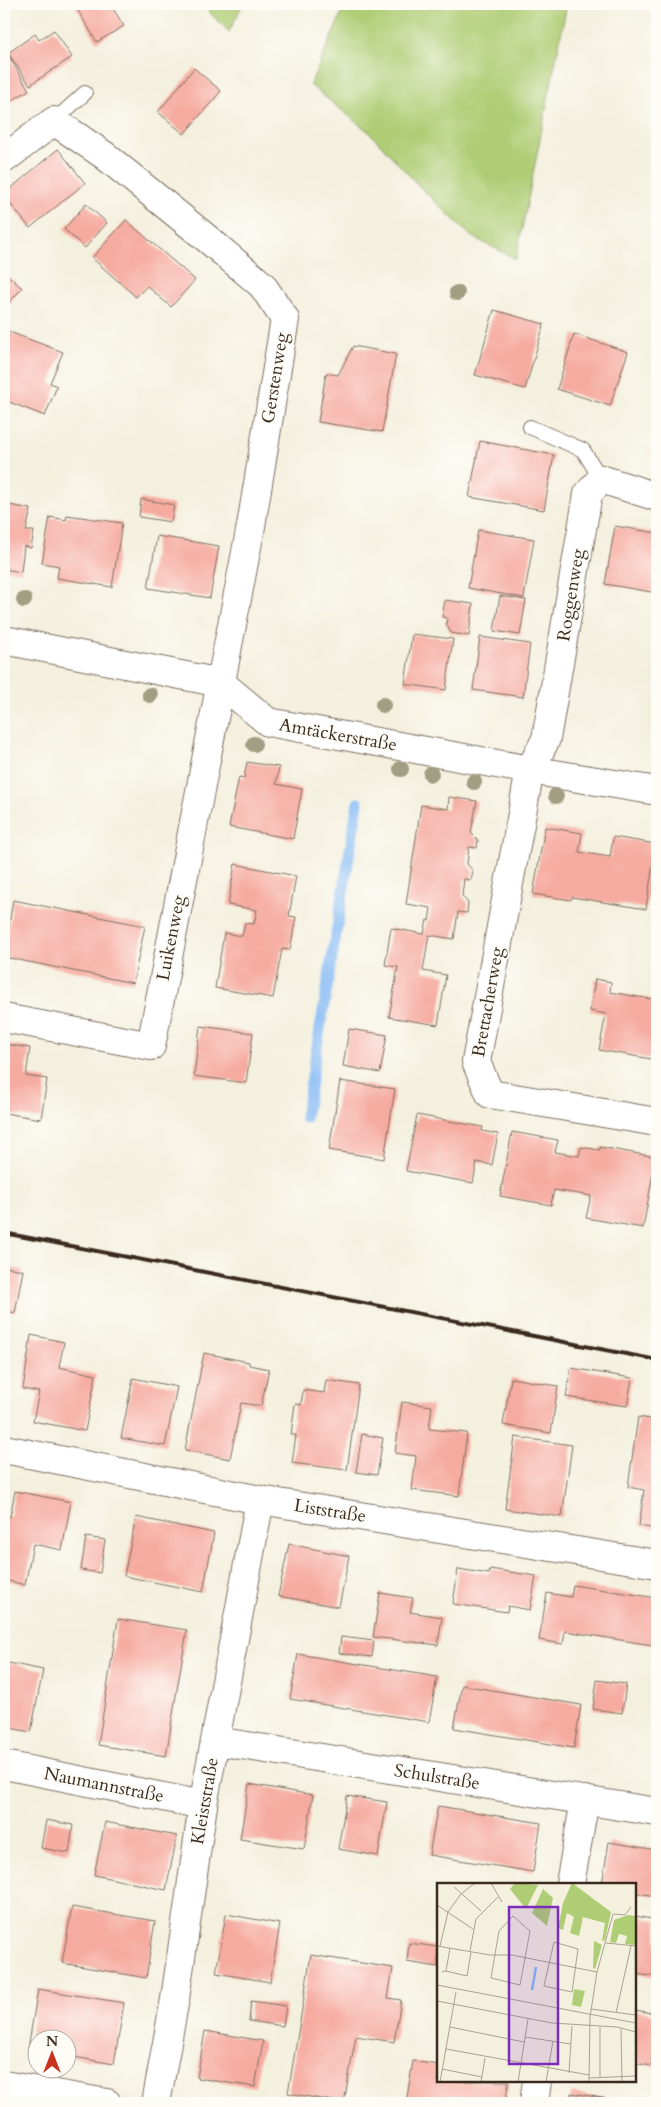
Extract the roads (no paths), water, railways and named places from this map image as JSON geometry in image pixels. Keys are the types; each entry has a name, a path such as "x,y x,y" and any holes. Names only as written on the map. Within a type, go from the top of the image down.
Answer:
{"street":[{"path":"4,159 54,121"},
{"name":"Gerstenweg","path":"54,121 104,155 262,285 285,319 251,526 221,683"},
{"path":"601,478 657,497"},
{"name":"Roggenweg","path":"530,770 546,738 588,494 601,478"},
{"name":"Amtäckerstraße","path":"4,640 221,683 268,722 530,770 657,791"},
{"name":"Luikenweg","path":"4,1018 151,1046 221,683"},
{"name":"Brettacherweg","path":"530,770 476,1062 490,1094 657,1122"},
{"name":"Liststraße","path":"4,1449 260,1500 657,1564"},
{"name":"Kleiststraße","path":"156,2103 175,1999 203,1805 260,1500"},
{"name":"Schulstraße","path":"216,1741 657,1812"},
{"name":"Naumannstraße","path":"4,1765 203,1805"},
{"path":"570,1883 585,1800"},
{"path":"534,2103 537,2082"},
{"path":"4,2085 107,2103"}],"lane":[{"path":"54,121 84,93"},
{"path":"530,426 583,450 601,478"}],"waterway":[{"path":"305,1118 358,803"}],"railway":[{"path":"4,1233 657,1360"}]}
